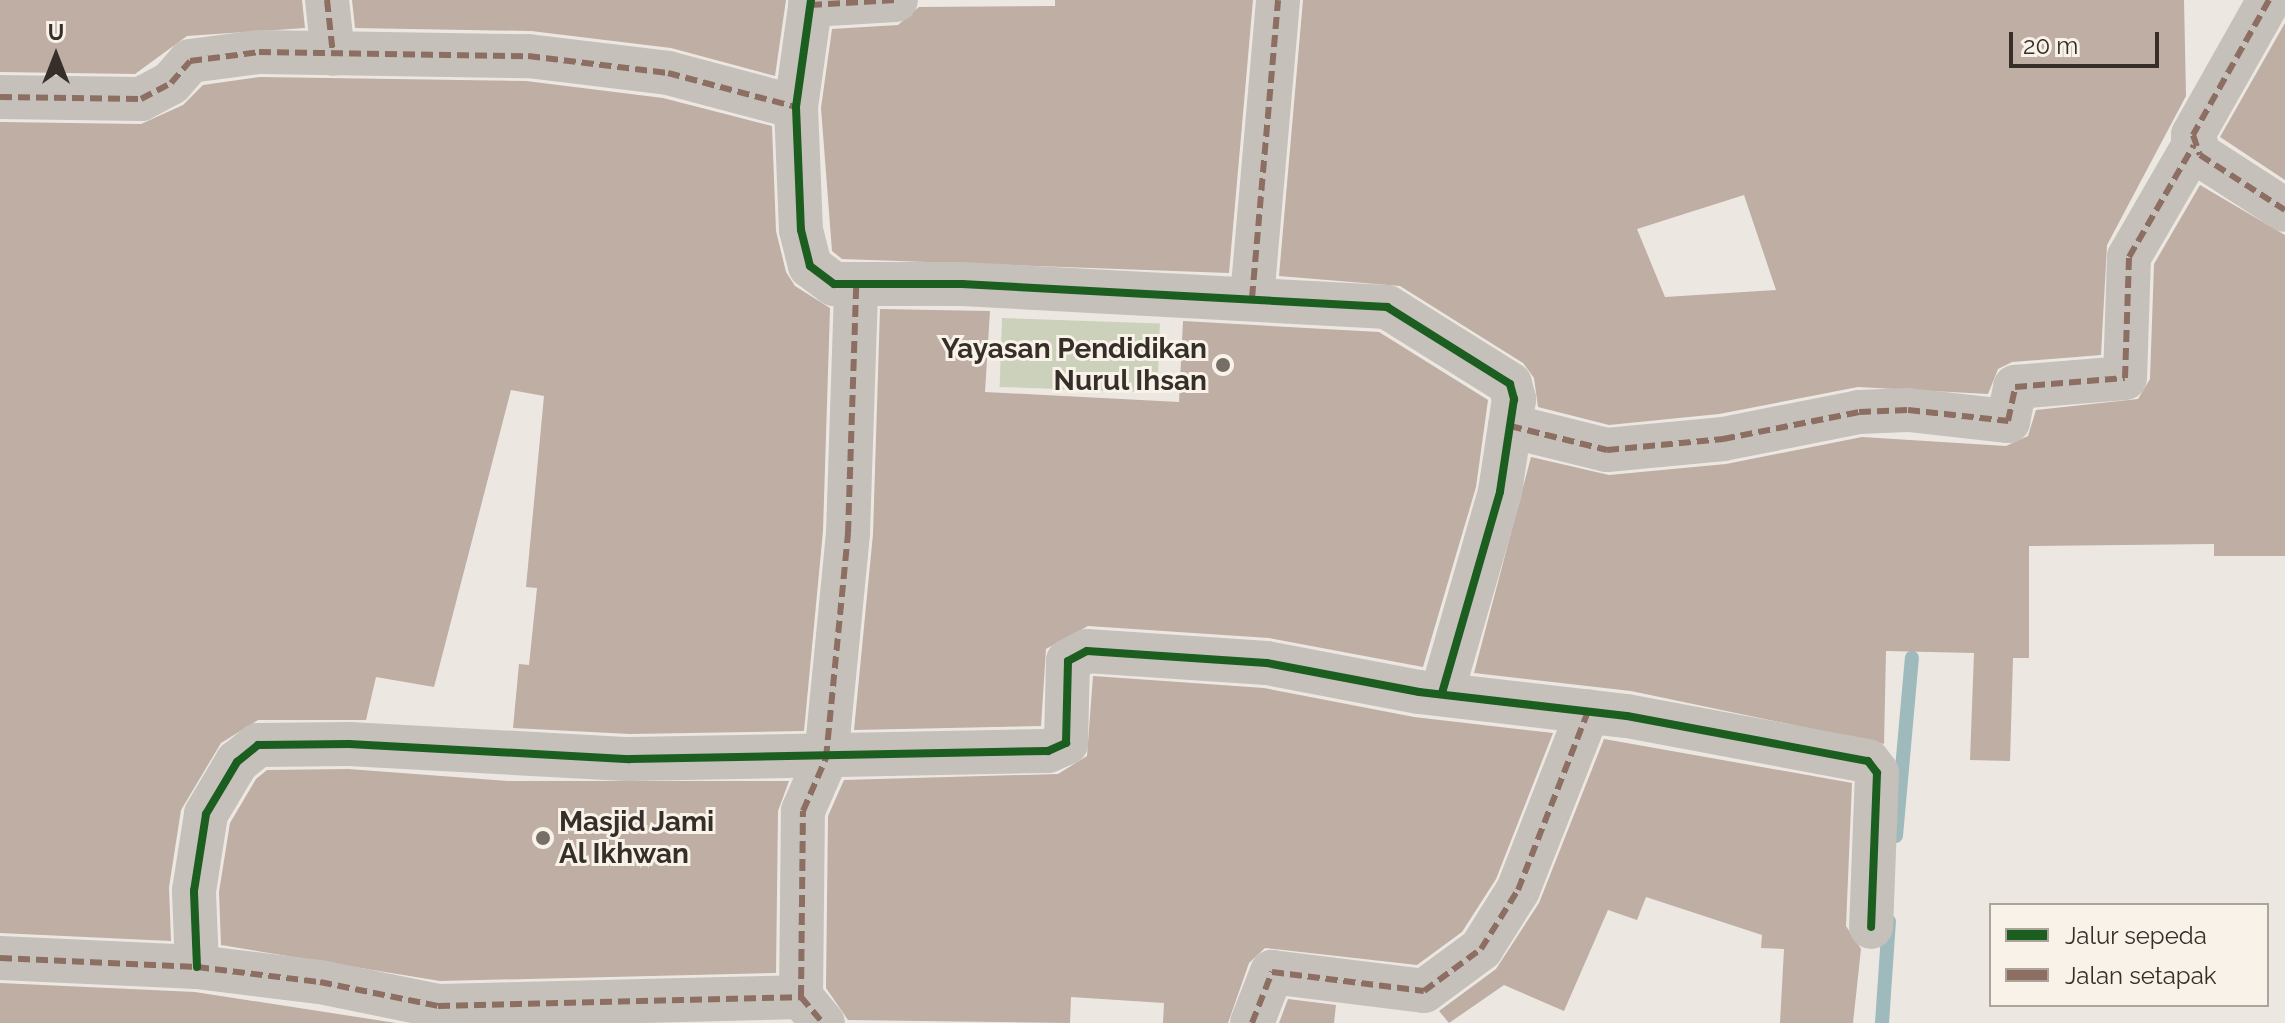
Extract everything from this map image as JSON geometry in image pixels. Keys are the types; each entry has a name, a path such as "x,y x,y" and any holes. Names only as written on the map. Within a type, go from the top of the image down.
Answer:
{"street":[{"path":"327,0 333,54"},
{"path":"896,0 811,2 796,107 804,249 817,273 834,284 962,284 1252,298 1399,312 1510,384 1510,426 1500,492 1442,693"},
{"path":"1252,298 1278,0"},
{"path":"1510,426 1607,450 1723,439 1859,412 1908,410 2008,421 2015,387 2125,378 2129,257 2194,145 2193,135 2269,0"},
{"path":"0,97 141,99 203,58 333,54 528,56 668,73 796,107"},
{"path":"2194,145 2285,210"},
{"path":"0,958 197,967 320,982 437,1015 812,1010 803,811 826,758 848,533 856,286"},
{"path":"197,967 194,891 206,814 237,762 258,745 349,744 630,759 826,758 1058,750 1066,743 1068,661 1076,652 1267,663 1442,693 1588,711 1875,765 1871,927"},
{"path":"1252,1023 1272,972 1424,991 1481,949 1518,890 1588,711"}],"green space":[{"path":"1002,318 1160,324 1157,392 1000,387"}],"building":[{"path":"0,0 302,0 305,28 187,36 135,74 0,72"},
{"path":"352,0 786,0 775,76 671,48 531,31 355,28"},
{"path":"1055,0 1253,0 1229,273 842,259 832,251 821,108 832,29 898,25 919,7 1055,6"},
{"path":"1303,0 2184,0 2186,96 2107,245 2101,355 2012,362 1998,369 1988,394 1858,387 1719,414 1609,425 1538,407 1534,378 1523,363 1400,286 1279,276","holes":["1744,195 1776,290 1665,297 1637,229"]},
{"path":"2285,23 2285,180 2220,137"},
{"path":"260,77 526,81 663,98 772,126 776,231 786,272 795,286 830,308 823,531 804,731 630,734 513,728 519,664 529,665 537,588 526,587 544,396 511,390 434,687 376,677 366,720 258,720 221,743 181,810 169,887 171,941 0,933 0,122 141,124 183,105 203,85"},
{"path":"2200,185 2285,235 2285,556 2214,556 2214,544 2029,546 2029,658 2013,658 2010,761 1970,760 1974,653 1886,651 1884,744 1631,691 1474,673 1531,457 1609,475 1726,464 1862,437 2006,446 2028,436 2036,410 2138,399 2150,379 2154,264"},
{"path":"880,309 990,311 985,392 1179,402 1183,321 1379,332 1488,400 1476,487 1423,667 1269,638 1088,626 1046,649 1041,726 854,730 873,534"},
{"path":"1093,676 1264,688 1414,717 1553,733 1496,879 1462,932 1417,965 1265,948 1249,963 1228,1023 1163,1023 1164,1003 1071,997 1070,1023 848,1020 826,988 828,816 844,780 1058,774 1087,756"},
{"path":"1604,739 1852,783 1846,926 1861,949 1853,1023 1780,1023 1784,949 1761,948 1762,935 1646,897 1637,920 1608,910 1564,1011 1504,985 1449,1023 1439,1011 1496,969 1539,903"},
{"path":"348,769 508,781 789,781 778,811 776,973 440,981 221,945 219,892 230,823 256,779 267,770"},
{"path":"0,983 195,992 396,1023 0,1023"},
{"path":"1288,999 1336,1005 1334,1023 1279,1023"}],"waterway":[{"path":"1896,836 1912,658"},
{"path":"1882,1023 1889,921"}],"marked path":[{"path":"327,0 333,54"},
{"path":"810,5 896,0"},
{"path":"1252,298 1278,0"},
{"path":"2269,0 2193,135 2200,155 2285,210"},
{"path":"0,97 141,99 171,83 190,61 259,52 528,56 668,73 796,107"},
{"path":"1510,426 1607,450 1723,439 1859,412 1908,410 2008,421 2015,387 2125,378 2129,257 2194,145"},
{"path":"801,997 803,811 826,758 848,533 856,286"},
{"path":"1252,1023 1272,972 1424,991 1481,949 1518,890 1588,711"},
{"path":"0,958 197,967 320,982 438,1006 801,997 823,1023"}],"cycle path":[{"path":"811,0 796,107 801,230 810,266 834,284 962,284 1387,307 1510,384 1514,399 1500,492 1442,693"},
{"path":"197,967 194,891 206,814 237,762 258,745 349,744 630,759 1048,751 1066,743 1068,661 1087,651 1267,663 1419,692 1627,716 1868,761 1877,773 1871,927"}],"place":[{"name":"Yayasan Pendidikan Nurul Ihsan","path":"1223,365"},
{"name":"Masjid Jami Al Ikhwan","path":"543,838"}]}
